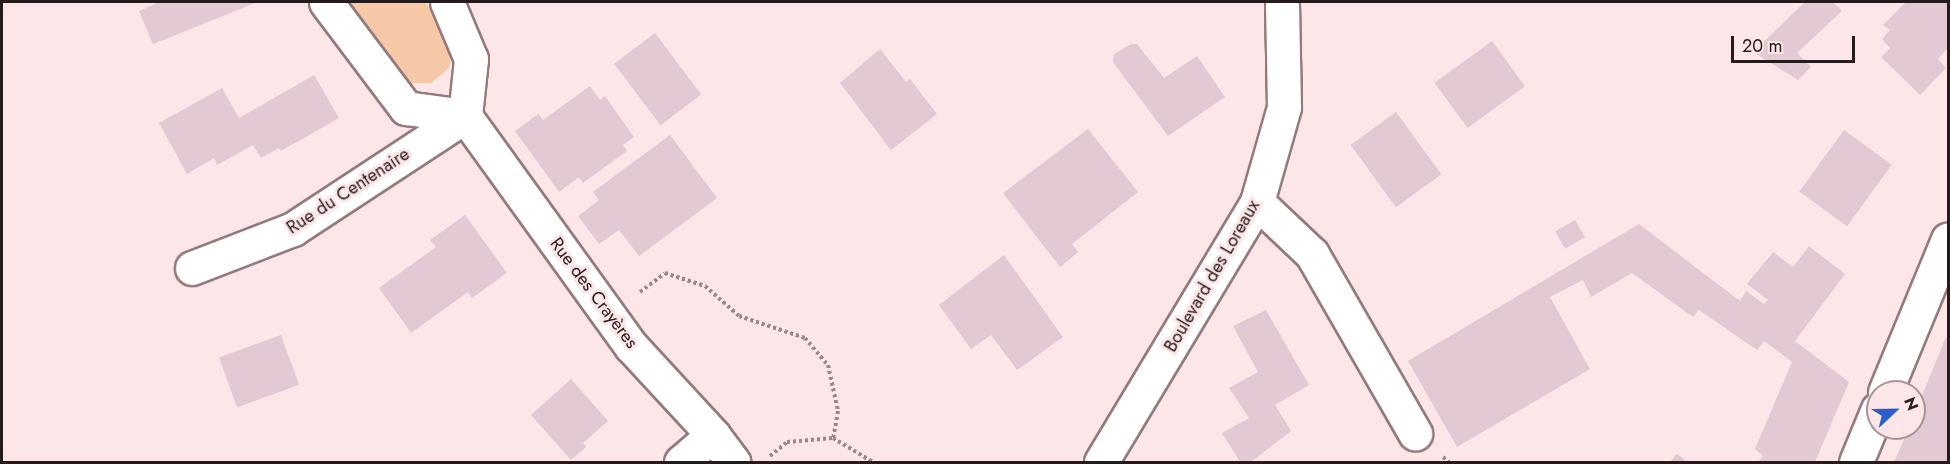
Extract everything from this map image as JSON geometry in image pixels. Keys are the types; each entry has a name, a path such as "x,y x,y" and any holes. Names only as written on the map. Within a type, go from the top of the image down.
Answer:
{"street":[{"path":"326,2 406,108 465,116 471,59 447,2"},
{"name":"Boulevard des Loreaux","path":"1101,462 1257,202 1284,106 1288,2"},
{"name":"Rue du Centenaire","path":"192,268 292,229 465,116"},
{"name":"Rue des Crayères","path":"465,116 632,346 712,435 733,462"},
{"path":"1257,202 1312,254 1415,433"},
{"path":"1890,380 1948,239"},
{"path":"681,462 712,435"},
{"path":"1856,462 1866,438"}],"path":[{"path":"632,298 665,273 705,285 739,316 805,338 828,365 838,411 833,438"},
{"path":"762,462 787,442 833,438 873,462"}],"shaded area":[{"path":"342,2 425,2 453,44 449,68 431,83 408,83 390,69"}],"building":[{"path":"159,2 258,2 153,44 139,11"},
{"path":"1805,2 1833,2 1842,11 1797,53 1811,67 1798,80 1753,52"},
{"path":"1906,2 1948,2 1948,48 1938,59 1946,68 1920,95 1881,57 1890,48 1882,39 1890,30 1883,25"},
{"path":"655,33 701,94 661,125 614,64"},
{"path":"1492,41 1525,86 1467,128 1435,83"},
{"path":"1131,44 1137,44 1164,78 1197,56 1225,97 1168,136 1113,62 1114,54"},
{"path":"880,49 906,82 910,79 937,114 891,150 840,83"},
{"path":"314,75 339,118 281,151 279,148 261,158 253,145 217,165 214,158 187,174 159,123 222,88 239,118"},
{"path":"590,86 600,100 605,96 634,137 623,145 627,151 583,183 579,177 559,192 515,131 538,114 543,120"},
{"path":"1396,112 1441,174 1396,207 1351,145"},
{"path":"1088,129 1138,192 1072,244 1078,252 1060,267 1003,193"},
{"path":"1844,130 1892,165 1847,226 1799,191"},
{"path":"670,135 717,198 639,256 619,230 599,244 578,216 599,200 593,192"},
{"path":"465,215 507,273 472,298 468,292 411,333 379,288 436,247 430,240"},
{"path":"1575,220 1585,237 1565,249 1555,232"},
{"path":"1639,224 1740,301 1746,291 1764,304 1768,300 1747,284 1773,252 1793,267 1809,246 1845,274 1795,341 1849,382 1815,462 1761,462 1759,461 1763,456 1755,449 1792,362 1764,341 1757,350 1699,310 1693,317 1632,273 1591,297 1583,280 1550,297 1590,369 1457,447 1408,361"},
{"path":"1004,255 1063,337 1017,370 991,335 971,349 939,305"},
{"path":"1266,310 1309,385 1275,405 1291,431 1251,462 1240,462 1222,433 1249,418 1229,388 1258,372 1233,326"},
{"path":"281,335 299,385 237,407 219,358"},
{"path":"1946,337 1948,338 1948,462 1894,462 1904,440 1926,440 1926,386"},
{"path":"571,379 608,421 583,443 586,447 571,460 531,415"},
{"path":"1677,454 1687,462 1670,462"}]}
